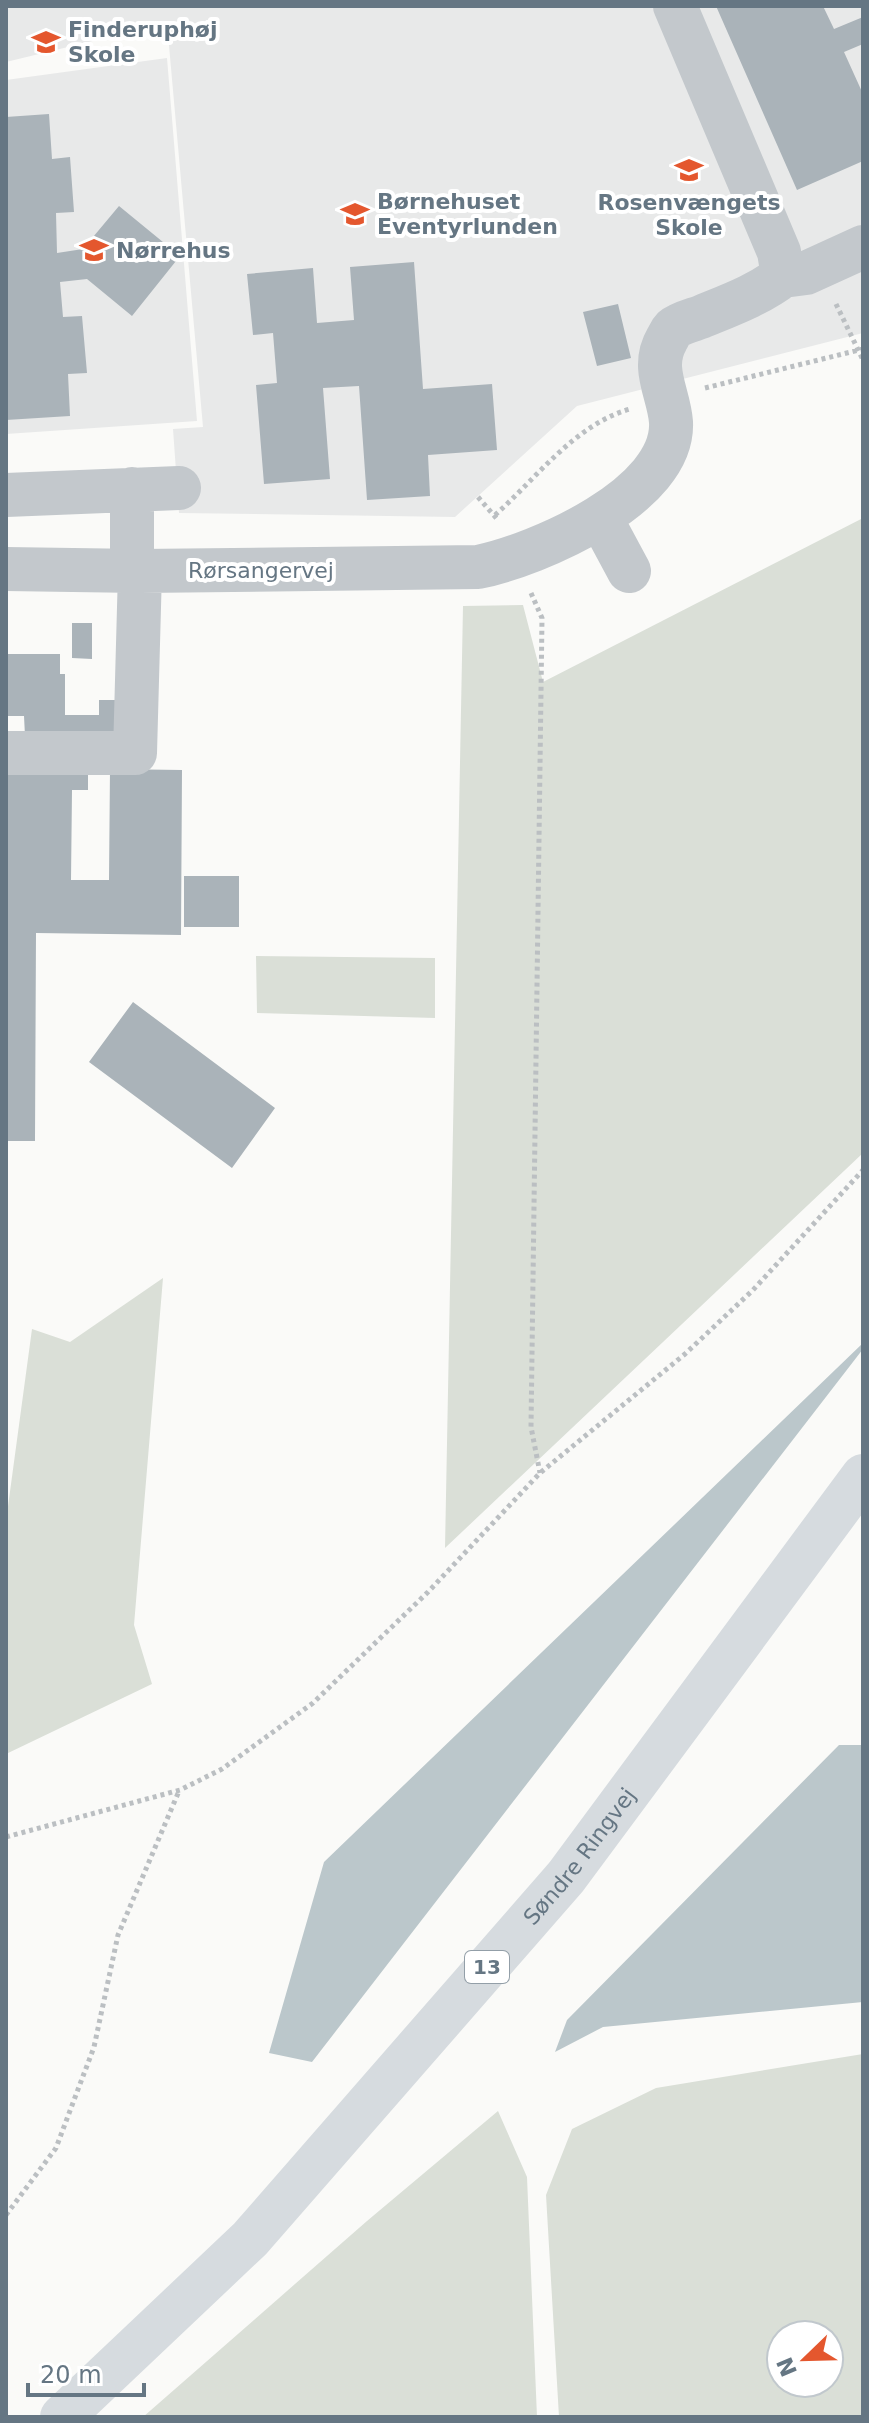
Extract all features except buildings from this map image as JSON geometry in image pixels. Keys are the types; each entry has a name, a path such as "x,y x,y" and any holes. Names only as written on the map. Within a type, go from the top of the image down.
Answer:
{"main road":[{"name":"Søndre Ringvej","path":"62,2417 250,2239 566,1877 863,1476"}],"lane":[{"path":"675,6 779,252 801,272"},
{"name":"Rørsangervej","path":"6,569 460,568 478,567 515,557 600,517 636,489 663,458 671,422 660,375 661,350 674,328 863,247"},
{"path":"6,495 179,488"},
{"path":"6,753 135,753 136,571 132,489"},
{"path":"600,517 629,571"}],"path":[{"path":"801,272 861,349 863,360"},
{"path":"484,522 496,515 595,423 619,412 666,398 861,349"},
{"path":"478,497 496,515"},
{"path":"540,1473 531,1427 542,618"},
{"path":"6,1837 180,1790 222,1769 313,1703 428,1592 540,1473 685,1354 753,1290 863,1170"},
{"path":"6,2215 56,2148 94,2047 118,1935 180,1790"}],"shaded area":[{"path":"6,6 863,6 863,333 577,406 455,517 179,513 173,429 203,427 167,23 6,62"},
{"name":"Nørrehus","path":"167,58 197,421 6,434 6,80"},
{"path":"863,518 863,1153 445,1548 463,606 523,605 543,682"},
{"path":"256,956 435,958 435,1018 257,1013"},
{"path":"163,1278 134,1625 152,1684 6,1754 6,1521 32,1329 70,1342"},
{"path":"863,1343 863,1349 312,2062 269,2053 324,1862"},
{"path":"839,1745 863,1745 863,2002 603,2027 555,2052 567,2020"},
{"path":"863,2054 863,2417 559,2417 546,2195 572,2129 656,2088"},
{"path":"498,2111 527,2177 537,2417 143,2417 367,2221"}],"place":[{"name":"Finderuphøj Skole","path":"46,42"},
{"name":"Rosenvængets Skole","path":"689,170"},
{"name":"Børnehuset Eventyrlunden","path":"355,214"},
{"name":"Nørrehus","path":"94,250"}]}
